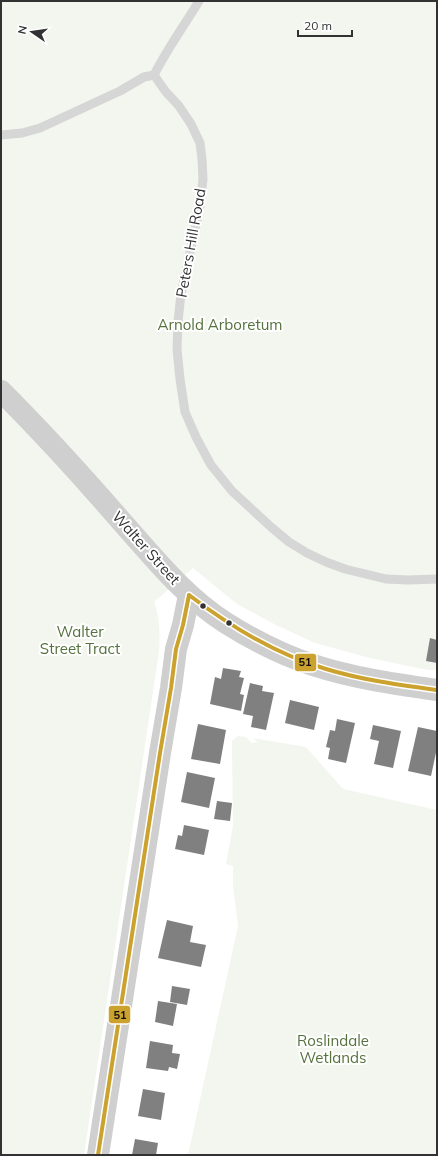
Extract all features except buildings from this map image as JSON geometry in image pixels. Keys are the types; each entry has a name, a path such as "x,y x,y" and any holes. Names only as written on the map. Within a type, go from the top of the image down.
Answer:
{"street":[{"name":"Walter Street","path":"1,391 31,421 189,595 225,622 264,645 312,665 393,684 437,690"},
{"path":"98,1155 176,649 189,595"}],"lane":[{"path":"1,135 22,133 40,128 120,91 144,77 154,75 165,54 199,1"},
{"name":"Peters Hill Road","path":"154,75 166,92 179,106 191,124 200,143 203,179 200,206 181,294 177,349 185,412 208,460 232,491 289,542 307,553 345,569 386,578 408,580 437,579"}],"green space":[{"name":"Arnold Arboretum","path":"1,1 437,1 437,670 428,670 370,658 315,643 276,625 237,604 193,568 154,602 159,626 159,651 84,1155 1,1155"},
{"name":"Roslindale Wetlands","path":"238,736 246,737 252,743 258,742 252,738 306,747 343,789 437,810 437,1155 188,1155 238,926 233,886 233,866 226,864 233,826 232,741"}],"transit line":[{"name":"51","path":"189,595 237,629 289,656 307,663 367,679 437,690"},
{"name":"51","path":"98,1155 176,649 189,595"}],"park label":[{"name":"Walter Street Tract","path":"80,640"}]}
